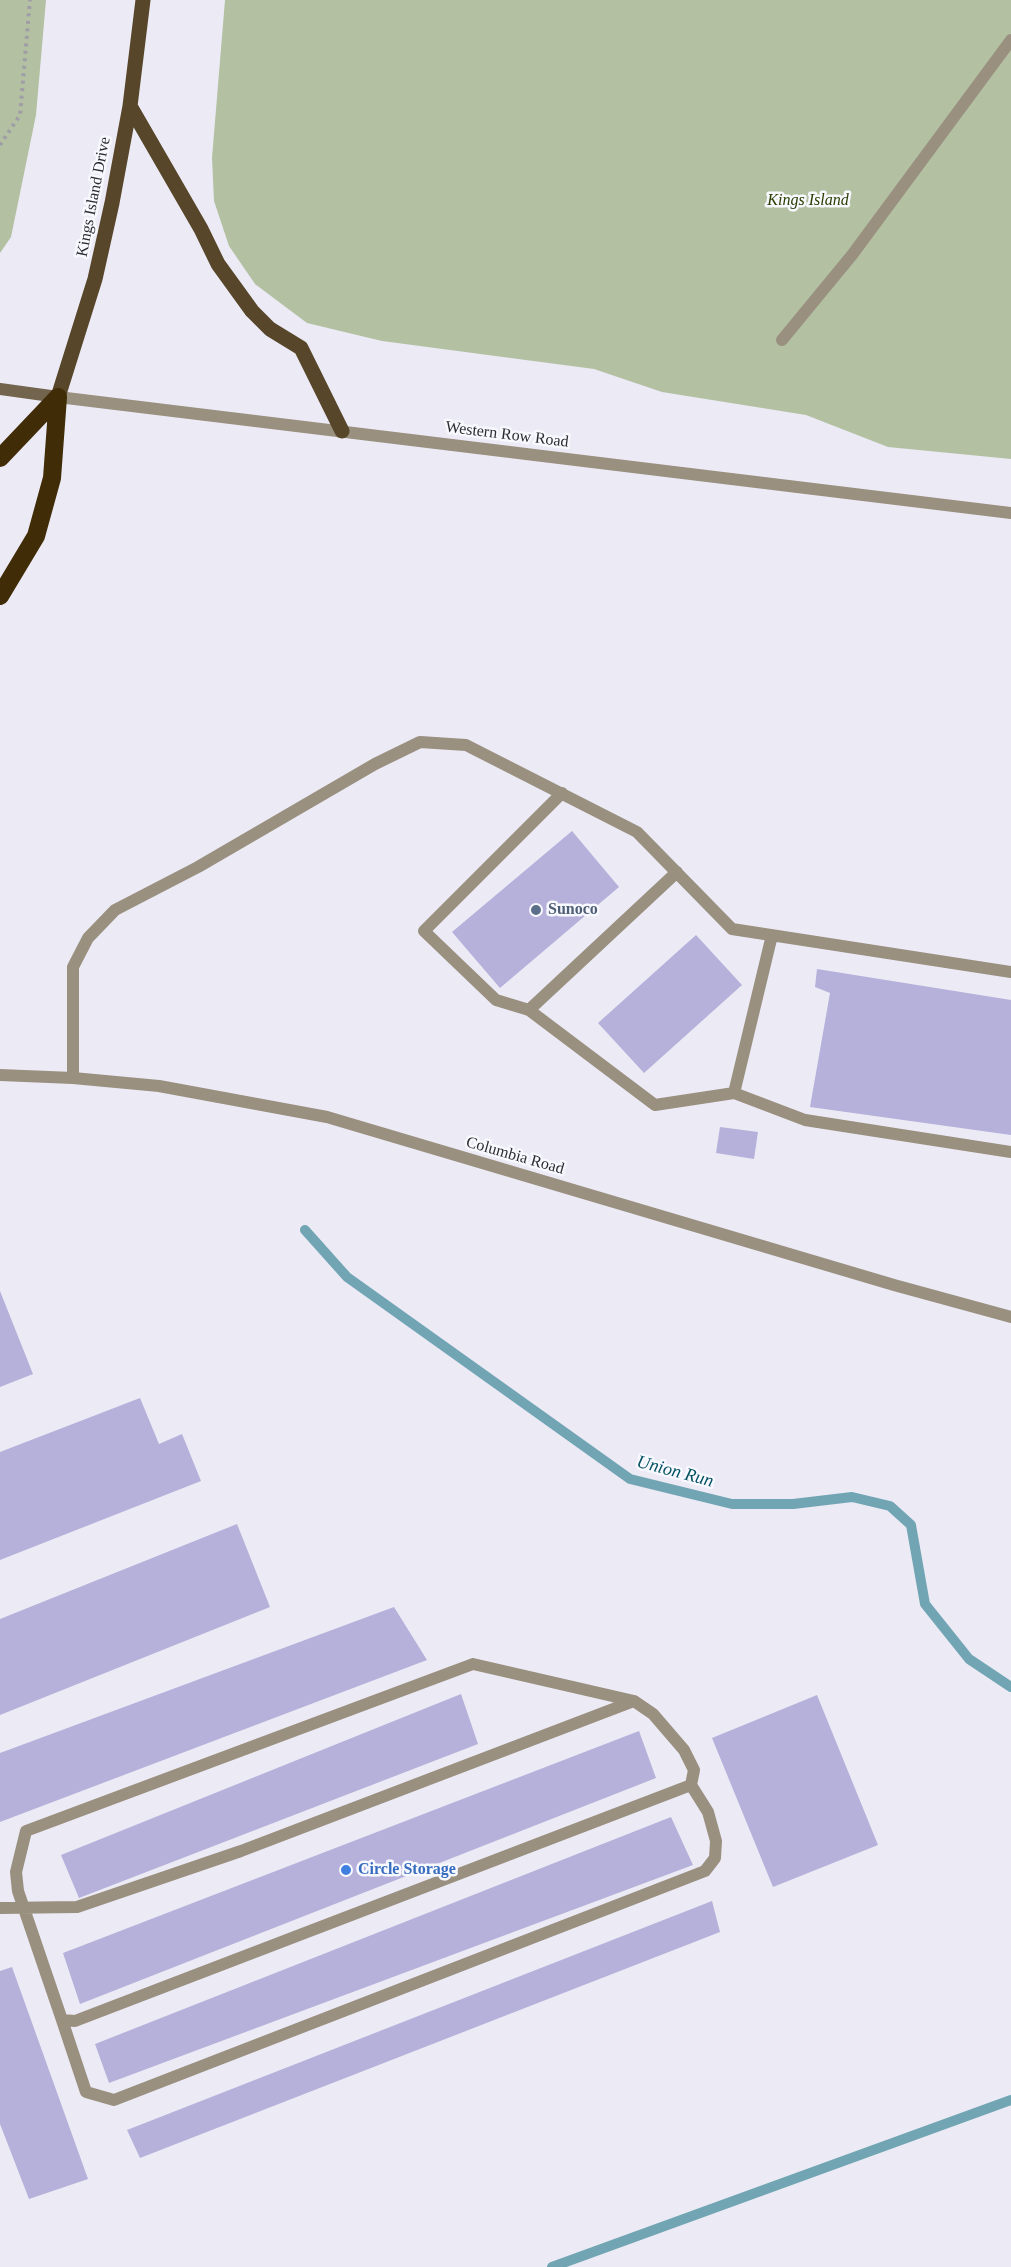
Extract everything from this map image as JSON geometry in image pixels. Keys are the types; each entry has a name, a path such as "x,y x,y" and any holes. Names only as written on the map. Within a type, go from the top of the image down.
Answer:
{"highway":[{"path":"0,458 58,397"},
{"path":"0,596 36,536 52,478 58,397"}],"main road":[{"name":"Kings Island Drive","path":"58,397 95,279 112,203 130,106 143,0"},
{"path":"130,106 201,229 218,264 258,317 270,329 302,348 342,431"},
{"name":"Western Row Road","path":"0,389 58,397"}],"street":[{"path":"783,340 852,255 1011,40"},
{"name":"Western Row Road","path":"58,397 1011,513"},
{"path":"73,1078 73,967 88,938 115,910 198,867 375,764 420,742 466,745 637,832 732,929 1011,972"},
{"path":"562,793 424,931 496,1000 529,1010 655,1105 734,1093 806,1120 1011,1152"},
{"path":"529,1010 677,872"},
{"path":"734,1093 772,934"},
{"name":"Columbia Road","path":"0,1075 73,1078 159,1086 327,1117 882,1282 1011,1317"},
{"path":"473,1664 634,1701 654,1714 684,1750 693,1770 691,1785 708,1812 717,1841 715,1858 705,1871 114,2100 86,2092 18,1891 16,1872 26,1831 473,1664"},
{"path":"0,1908 77,1907 241,1851 634,1701"},
{"path":"62,2020 75,2021 691,1785"}],"path":[{"path":"0,145 20,115 30,0"}],"green space":[{"path":"0,0 46,0 36,115 11,237 0,253"},
{"name":"Kings Island","path":"225,0 1011,0 1011,459 888,447 806,415 662,392 594,369 382,341 307,323 255,284 229,246 214,201 212,158"}],"building":[{"name":"Sunoco","path":"572,831 619,887 500,988 452,932"},
{"path":"696,935 742,985 644,1073 598,1023"},
{"path":"817,969 1011,1000 1011,1135 810,1107 830,993 815,987"},
{"path":"720,1127 758,1132 754,1159 716,1153"},
{"path":"0,1291 33,1374 0,1387"},
{"path":"140,1398 159,1444 182,1434 201,1481 0,1560 0,1452"},
{"path":"237,1524 270,1607 0,1715 0,1619"},
{"path":"394,1607 427,1660 0,1822 0,1753"},
{"path":"461,1694 478,1744 79,1898 61,1855"},
{"path":"817,1695 878,1845 773,1887 712,1738"},
{"path":"639,1731 656,1778 80,2004 63,1953"},
{"path":"671,1817 693,1865 109,2083 95,2044"},
{"path":"712,1901 720,1932 140,2158 127,2130"},
{"path":"12,1967 88,2179 29,2199 0,2124 0,1971"}],"waterway":[{"name":"Union Run","path":"305,1230 347,1277 630,1479 732,1504 793,1504 852,1497 890,1506 911,1525 925,1604 969,1659 1011,1687"},
{"path":"552,2267 1011,2100"}],"place":[{"name":"Sunoco","path":"536,910"},
{"name":"Circle Storage","path":"346,1870"}]}
